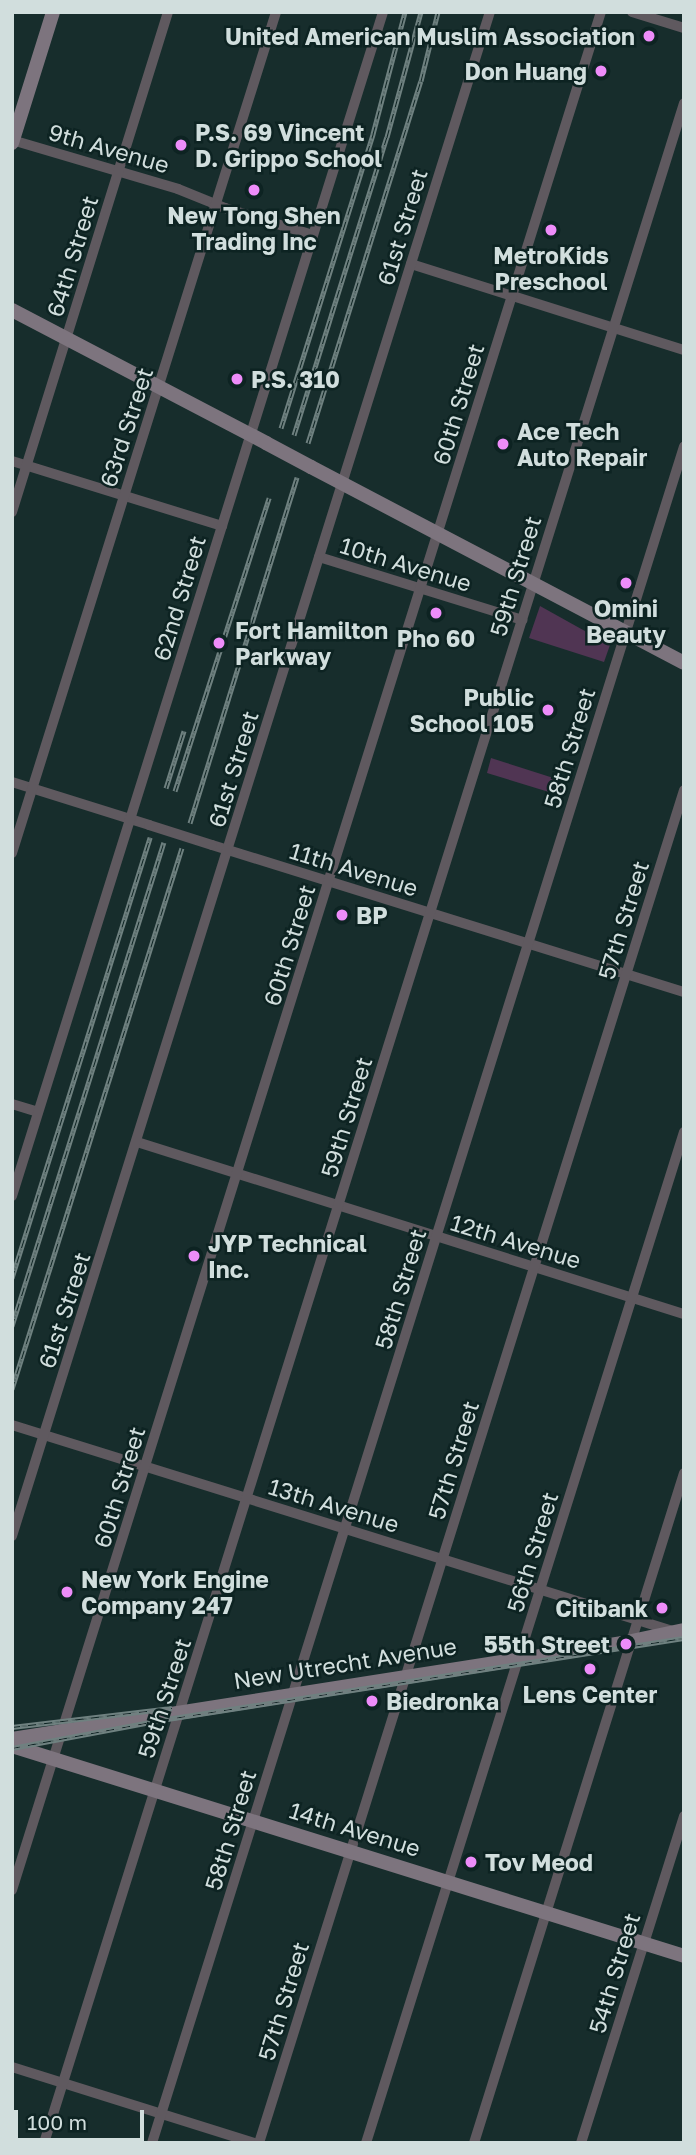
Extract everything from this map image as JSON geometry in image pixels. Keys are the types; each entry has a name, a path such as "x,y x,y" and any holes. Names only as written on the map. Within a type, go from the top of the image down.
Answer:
{"main road":[{"path":"13,141 53,12"},
{"path":"12,310 684,663"},
{"name":"New Utrecht Avenue","path":"12,1739 681,1632"},
{"name":"14th Avenue","path":"12,1746 684,1956"}],"street":[{"name":"64th Street","path":"12,512 168,12"},
{"name":"63rd Street","path":"12,853 276,12"},
{"name":"62nd Street","path":"12,1196 383,12"},
{"name":"61st Street","path":"12,1536 319,557 336,481 411,264 490,12"},
{"name":"60th Street","path":"12,1890 601,12"},
{"path":"632,12 684,28"},
{"name":"59th Street","path":"44,2143 684,103"},
{"name":"9th Avenue","path":"13,141 178,189 313,235"},
{"path":"411,264 684,350"},
{"name":"58th Street","path":"152,2143 684,446"},
{"path":"12,461 222,526"},
{"name":"10th Avenue","path":"319,557 522,620"},
{"name":"11th Avenue","path":"12,782 684,992"},
{"name":"57th Street","path":"256,2143 406,1676 684,790"},
{"path":"12,1104 38,1112"},
{"name":"56th Street","path":"366,2143 684,1132"},
{"name":"12th Avenue","path":"137,1142 684,1314"},
{"name":"13th Avenue","path":"12,1425 681,1632"},
{"path":"474,2143 684,1473"},
{"name":"54th Street","path":"581,2143 684,1816"},
{"path":"12,2067 256,2143"}],"shaded area":[{"path":"540,606 610,645 604,662 529,638"},
{"path":"491,758 566,782 562,796 487,773"}],"railway":[{"path":"281,428 373,134 405,12"},
{"path":"294,435 387,137 421,12"},
{"path":"308,443 421,81 438,12"},
{"path":"190,823 297,477"},
{"path":"175,791 269,498"},
{"path":"166,788 184,731"},
{"path":"12,1278 150,837"},
{"path":"12,1326 164,842"},
{"path":"12,1389 182,848"},
{"path":"12,1748 161,1720 684,1638"},
{"path":"12,1727 172,1708"}],"place":[{"name":"United American Muslim Association","path":"649,36"},
{"name":"Don Huang","path":"601,71"},
{"name":"P.S. 69 Vincent D. Grippo School","path":"181,145"},
{"name":"New Tong Shen Trading Inc","path":"254,190"},
{"name":"MetroKids Preschool","path":"551,230"},
{"name":"P.S. 310","path":"237,379"},
{"name":"Ace Tech Auto Repair","path":"503,444"},
{"name":"Omini Beauty","path":"626,583"},
{"name":"Pho 60","path":"436,613"},
{"name":"Fort Hamilton Parkway","path":"219,643"},
{"name":"Public School 105","path":"548,710"},
{"name":"BP","path":"342,915"},
{"name":"JYP Technical Inc.","path":"194,1256"},
{"name":"New York Engine Company 247","path":"67,1592"},
{"name":"Citibank","path":"662,1608"},
{"name":"55th Street","path":"626,1644"},
{"name":"Lens Center","path":"590,1669"},
{"name":"Biedronka","path":"372,1701"},
{"name":"Tov Meod","path":"471,1862"}]}
